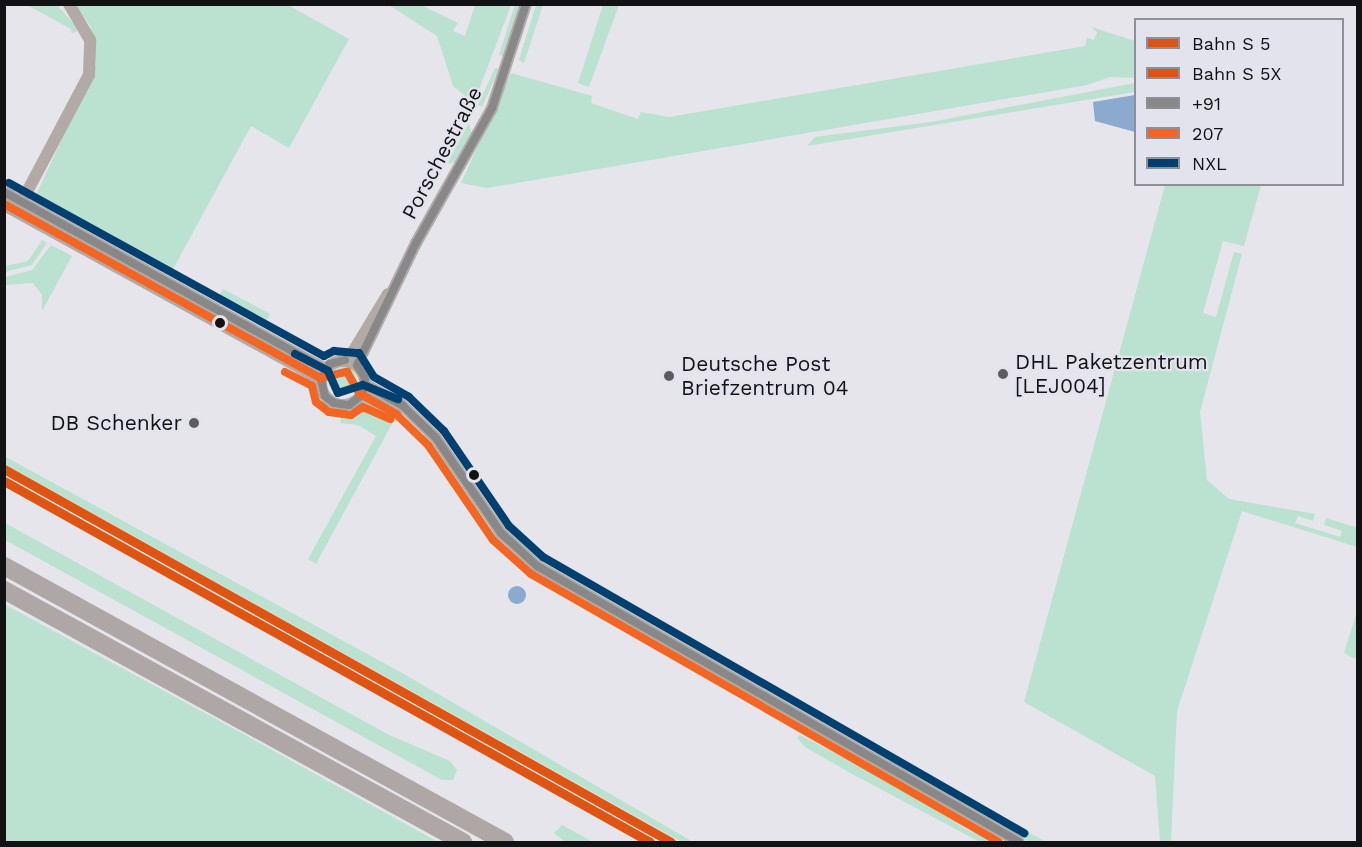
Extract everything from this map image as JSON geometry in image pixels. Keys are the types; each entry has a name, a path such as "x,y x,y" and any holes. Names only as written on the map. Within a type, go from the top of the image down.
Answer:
{"highway":[{"path":"4,566 505,843"},
{"path":"4,590 463,843"}],"street":[{"path":"19,207 89,75 90,40 69,4"},
{"name":"Porschestraße","path":"353,363 492,108 526,4"},
{"path":"4,192 19,207 323,374 353,363 364,390 419,422 450,456 501,533 537,566 1019,843"},
{"path":"4,205 19,207"},
{"path":"323,374 322,391 334,403 349,405 364,390"}],"green space":[{"path":"27,5 57,5 79,30 72,34 71,29"},
{"path":"75,5 288,5 349,39 289,148 251,126 173,269 36,195 96,65 91,27"},
{"path":"389,5 421,5 458,23 453,31 465,36 475,5 511,5 474,103 453,86 437,36"},
{"path":"515,5 520,5 503,56 499,55"},
{"path":"536,5 543,5 524,63 519,60"},
{"path":"603,5 619,5 589,87 578,83"},
{"path":"1091,27 1134,41 1134,78 1110,77 1087,85 487,188 461,183 511,73 592,96 591,103 638,119 641,112 669,117 1085,46 1087,38 1094,40 1097,32"},
{"path":"495,68 499,69 482,107 478,105"},
{"path":"1134,83 1134,92 807,146 815,137 931,122"},
{"path":"469,123 472,135 458,161 447,164"},
{"path":"1165,186 1261,186 1244,246 1223,241 1203,313 1216,317 1234,252 1242,254 1200,412 1207,480 1229,499 1315,514 1313,521 1298,516 1295,523 1340,537 1342,531 1324,525 1326,518 1358,528 1357,547 1242,511 1177,711 1171,842 1160,842 1155,776 1024,702"},
{"path":"42,240 47,243 32,265 5,272 5,266 28,261"},
{"path":"51,245 72,256 42,311 42,295 33,283 5,285 5,277 32,270"},
{"path":"223,289 270,314 267,320 220,295"},
{"path":"343,367 353,371 357,381 353,391 343,395 333,391 329,381 333,371"},
{"path":"290,368 310,379 321,401 334,410 320,402 309,382"},
{"path":"368,404 346,412 334,410"},
{"path":"366,408 393,422 316,564 308,559 376,436 358,425 340,423 341,416"},
{"path":"425,435 462,483 456,486 418,436"},
{"path":"4,456 402,673 693,842 682,842 5,464"},
{"path":"474,477 499,518 538,557 656,626 536,559 506,531"},
{"path":"463,485 488,526 525,570 477,520 458,488"},
{"path":"5,523 389,735 450,761 457,770 453,780 442,780 5,540"},
{"path":"547,578 564,588 571,598 538,579"},
{"path":"4,604 227,725 438,842 5,842"},
{"path":"584,605 594,605 644,633 652,644"},
{"path":"1357,612 1357,658 1353,658 1344,653"},
{"path":"800,735 902,788 967,830 997,842 980,842 854,775 805,747 797,738"},
{"path":"870,743 1046,842 1029,842 878,756 880,750"},
{"path":"562,825 593,842 565,842 554,833"}],"water":[{"path":"1134,95 1134,132 1095,121 1093,102"},
{"path":"517,586 523,589 526,595 523,601 517,604 511,601 508,595 511,589"}],"transit line":[{"name":"+91","path":"357,365 416,243 492,108 526,4"},
{"name":"NXL","path":"9,183 324,356 334,351 359,353 374,377 409,397 444,431 509,526 543,557 1024,833"},
{"name":"+91","path":"4,192 325,369"},
{"name":"207","path":"4,204 320,378 347,372 359,393 396,414 428,445 493,540 531,574 999,842"},
{"name":"NXL","path":"295,354 328,371 338,393 363,385 398,399"},
{"name":"+91","path":"345,360 330,364 321,379 325,396 334,403 349,405 362,395 365,378 357,365"},
{"name":"207","path":"285,372 312,386 316,402 329,412 351,415 363,407 390,419"},
{"name":"+91","path":"366,385 402,405 436,438 501,533 537,566 1019,842"},
{"path":"4,469 671,842"},
{"path":"4,481 650,842"}],"place":[{"name":"DHL Paketzentrum [LEJ004]","path":"1003,374"},
{"name":"Deutsche Post Briefzentrum 04","path":"669,376"},
{"name":"DB Schenker","path":"194,423"}]}
